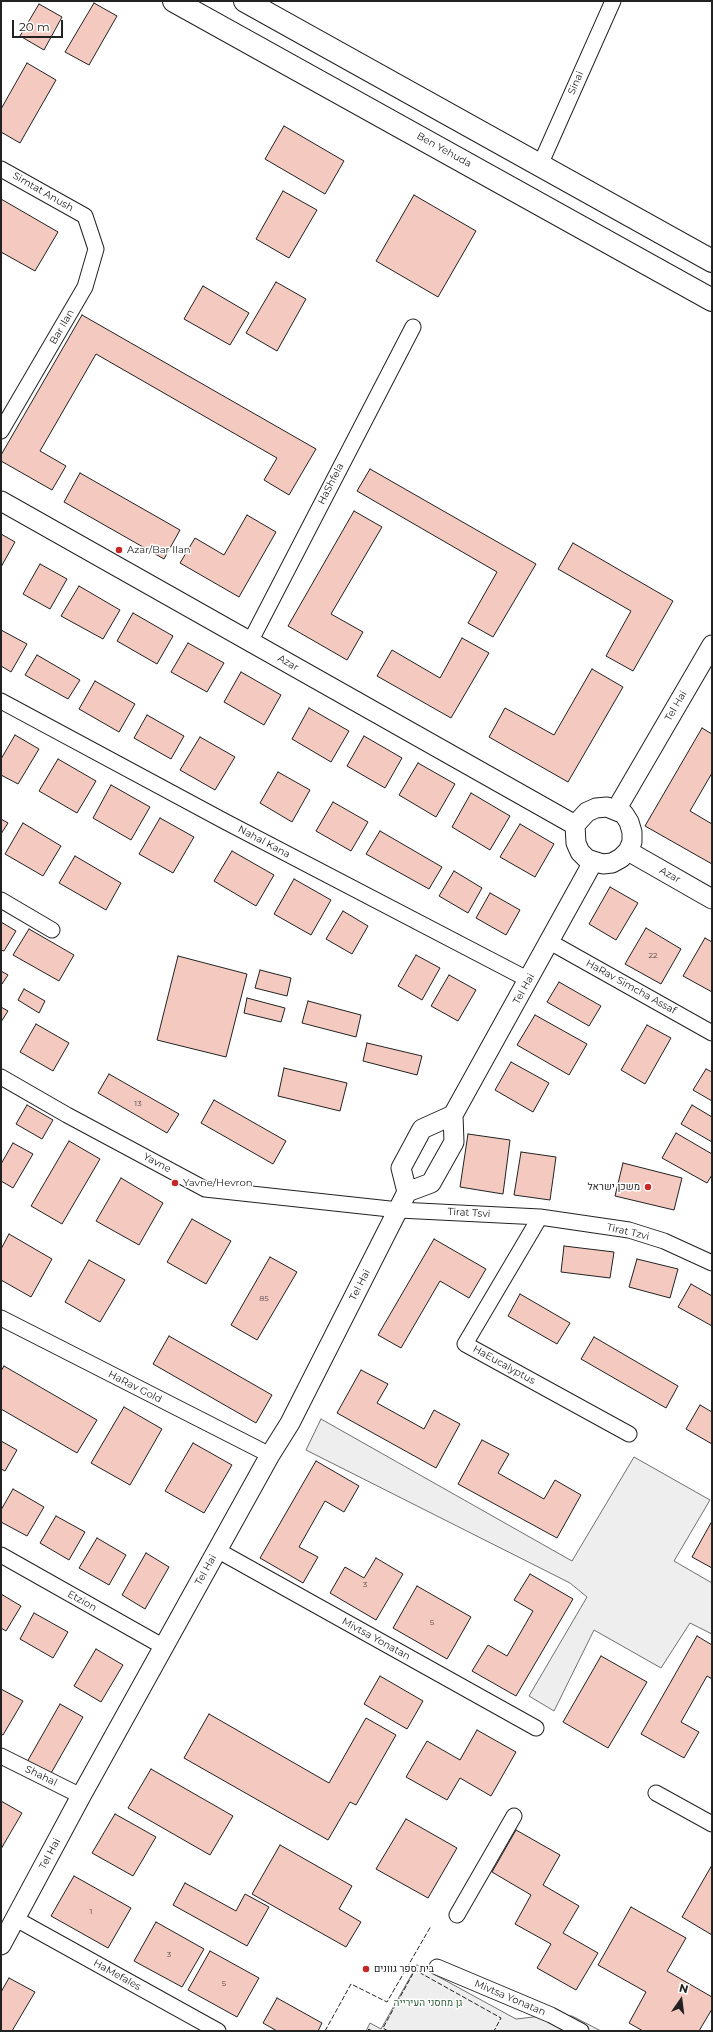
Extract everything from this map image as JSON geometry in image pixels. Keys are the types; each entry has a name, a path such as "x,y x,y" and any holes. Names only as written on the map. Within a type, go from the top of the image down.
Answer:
{"main road":[{"name":"Ben Yehuda","path":"174,1 712,300"},
{"path":"245,1 712,262"}],"street":[{"name":"Sinai","path":"540,165 613,1"},
{"name":"Simtat Anush","path":"1,169 85,216"},
{"name":"Bar Ilan","path":"1,430 85,287 96,249 85,216"},
{"name":"HaShfela","path":"250,642 413,326"},
{"name":"Azar","path":"1,501 575,825"},
{"name":"Tel Hai","path":"616,810 712,645"},
{"name":"Nahal Kana","path":"1,701 226,822 529,980"},
{"path":"607,807 616,810 626,818 632,832 632,842 628,851 621,858 612,863 603,864 593,862 580,852 576,843 575,825 587,812 596,808 607,807"},
{"name":"Azar","path":"628,851 712,898"},
{"name":"Tel Hai","path":"453,1115 593,862"},
{"path":"1,900 52,930"},
{"name":"HaRav Simcha Assaf","path":"550,942 712,1033"},
{"name":"Yavne","path":"1,1077 67,1115 205,1189 399,1210"},
{"path":"453,1115 454,1142 431,1183 407,1192 401,1168 422,1129 453,1115"},
{"name":"Tel Hai","path":"1,1945 81,1796 270,1455 290,1422 407,1192"},
{"name":"Tirat Tsvi","path":"399,1210 540,1217"},
{"name":"Tirat Tzvi","path":"540,1217 629,1230 664,1241 712,1263"},
{"name":"HaEucalyptus","path":"540,1217 465,1344 629,1434"},
{"name":"HaRav Gold","path":"1,1318 270,1455"},
{"name":"Mivtsa Yonatan","path":"217,1550 536,1728"},
{"name":"Etzion","path":"1,1556 164,1647"},
{"name":"Shahal","path":"1,1756 81,1796"},
{"path":"656,1793 712,1824"},
{"path":"458,1915 514,1816"},
{"name":"HaMefales","path":"16,1918 218,2031"},
{"name":"Mivtsa Yonatan","path":"437,1967 551,2015 581,2031"}],"green space":[{"path":"321,1419 572,1561 634,1457 710,1500 674,1561 712,1583 712,1634 690,1623 661,1668 594,1630 554,1711 529,1696 587,1597 570,1583 306,1450"},
{"name":"גן מחסני העירייה","path":"417,1965 516,2019 551,2015 572,2016 601,2031 366,2031 370,2023 381,2029"}],"building":[{"path":"94,3 117,16 89,65 65,52"},
{"path":"39,4 62,17 44,50 20,36"},
{"path":"27,63 56,80 20,143 1,132 1,109"},
{"path":"284,126 344,161 325,194 265,159"},
{"path":"283,191 317,210 289,258 256,239"},
{"path":"414,195 476,231 438,297 376,261"},
{"path":"1,199 58,232 35,271 1,252"},
{"path":"276,282 306,299 277,351 246,333"},
{"path":"203,286 249,313 230,345 184,319"},
{"path":"82,315 316,449 289,495 264,480 277,458 96,354 40,451 66,466 52,490 1,461 1,455"},
{"path":"370,469 536,564 493,637 468,623 497,572 357,491"},
{"path":"80,473 180,530 164,559 64,502"},
{"path":"354,511 382,527 331,614 363,632 347,660 288,626"},
{"path":"247,515 276,532 239,597 180,563 195,538 224,555"},
{"path":"1,534 15,542 1,567"},
{"path":"573,543 673,601 633,671 606,656 631,611 558,569"},
{"path":"40,564 67,579 50,609 23,594"},
{"path":"79,586 120,610 103,639 61,616"},
{"path":"133,613 173,636 157,664 117,641"},
{"path":"1,630 27,644 11,672 1,666"},
{"path":"462,638 489,653 451,718 377,676 392,650 440,678"},
{"path":"188,643 224,663 207,692 171,672"},
{"path":"37,655 80,680 68,699 25,675"},
{"path":"592,669 623,687 568,782 489,737 505,708 554,735"},
{"path":"241,672 281,695 264,725 224,702"},
{"path":"95,681 135,704 119,732 79,709"},
{"path":"309,708 349,731 331,762 292,739"},
{"path":"147,715 184,736 171,759 134,738"},
{"path":"702,728 712,734 712,773 690,811 712,824 712,864 645,826"},
{"path":"15,735 39,749 18,784 1,775 1,759"},
{"path":"364,736 402,758 385,788 347,766"},
{"path":"200,737 235,757 215,790 180,770"},
{"path":"58,759 96,781 77,813 39,791"},
{"path":"418,763 455,784 436,817 399,795"},
{"path":"278,772 310,790 292,822 260,803"},
{"path":"111,785 150,807 131,840 93,818"},
{"path":"471,793 510,816 490,850 452,827"},
{"path":"333,802 368,822 351,851 316,831"},
{"path":"160,818 194,837 173,873 139,854"},
{"path":"1,819 8,823 1,834"},
{"path":"23,823 61,846 43,876 5,854"},
{"path":"520,824 554,844 535,877 500,857"},
{"path":"380,831 442,867 429,889 366,854"},
{"path":"232,851 274,875 256,906 214,881"},
{"path":"75,856 121,883 106,910 59,883"},
{"path":"454,871 482,888 468,913 439,896"},
{"path":"294,879 331,900 311,935 274,914"},
{"path":"610,887 638,903 616,940 589,924"},
{"path":"490,893 520,910 506,935 476,918"},
{"path":"343,911 368,926 352,954 326,939"},
{"path":"1,922 16,931 4,951 1,950"},
{"path":"646,928 681,949 661,984 625,964"},
{"path":"29,929 74,955 59,981 13,955"},
{"path":"705,938 712,942 712,992 683,976"},
{"path":"416,955 440,968 422,1000 398,986"},
{"path":"178,956 247,974 226,1057 157,1040"},
{"path":"260,970 291,978 287,996 255,988"},
{"path":"1,971 8,975 2,984 1,984"},
{"path":"449,975 476,990 458,1021 431,1006"},
{"path":"559,982 601,1006 589,1026 547,1002"},
{"path":"24,989 45,1001 39,1013 18,1000"},
{"path":"247,998 285,1008 281,1022 244,1013"},
{"path":"308,1001 361,1015 356,1037 302,1023"},
{"path":"1,1007 8,1011 1,1022"},
{"path":"535,1015 587,1044 569,1075 517,1045"},
{"path":"36,1024 69,1043 53,1071 20,1052"},
{"path":"647,1025 671,1038 645,1084 621,1070"},
{"path":"367,1043 422,1056 417,1075 363,1061"},
{"path":"511,1062 549,1083 533,1112 495,1090"},
{"path":"284,1068 347,1083 340,1111 278,1096"},
{"path":"706,1069 712,1072 712,1101 693,1090"},
{"path":"109,1074 179,1114 167,1133 98,1093"},
{"path":"214,1100 286,1141 273,1164 201,1123"},
{"path":"27,1105 53,1120 42,1139 16,1124"},
{"path":"692,1105 712,1117 712,1142 681,1124"},
{"path":"676,1133 712,1154 712,1175 707,1183 662,1158"},
{"path":"468,1134 510,1140 503,1194 460,1187"},
{"path":"69,1141 100,1159 62,1224 31,1206"},
{"path":"13,1143 33,1154 13,1188 1,1181 1,1164"},
{"path":"521,1152 556,1157 550,1200 514,1195"},
{"name":"משכן ישראל","path":"623,1163 682,1178 674,1210 615,1196"},
{"path":"121,1178 163,1203 139,1245 96,1221"},
{"path":"192,1219 231,1241 206,1284 167,1262"},
{"path":"9,1234 52,1259 31,1297 1,1280 1,1249"},
{"path":"434,1239 486,1269 469,1298 440,1281 401,1348 378,1335"},
{"path":"564,1246 614,1252 610,1278 561,1272"},
{"path":"270,1257 297,1272 257,1340 231,1325"},
{"path":"637,1259 678,1269 670,1298 629,1287"},
{"path":"89,1260 125,1280 100,1322 65,1302"},
{"path":"691,1284 712,1296 712,1326 678,1307"},
{"path":"520,1294 570,1323 557,1344 508,1316"},
{"path":"169,1336 272,1395 256,1423 153,1364"},
{"path":"594,1337 678,1386 666,1408 581,1359"},
{"path":"4,1366 97,1420 77,1453 1,1409 1,1371"},
{"path":"361,1370 388,1384 377,1403 424,1429 434,1410 460,1424 436,1468 337,1413"},
{"path":"700,1405 712,1412 712,1444 686,1429"},
{"path":"124,1407 162,1429 130,1485 91,1463"},
{"path":"482,1440 509,1454 498,1473 544,1499 555,1480 581,1495 557,1538 458,1484"},
{"path":"1,1441 17,1450 5,1471 1,1469"},
{"path":"193,1443 232,1465 204,1513 165,1491"},
{"path":"316,1461 359,1486 344,1512 325,1501 299,1547 318,1557 303,1583 260,1558"},
{"path":"13,1489 44,1507 27,1536 1,1522 1,1510"},
{"path":"56,1516 85,1532 69,1560 40,1543"},
{"path":"712,1521 712,1568 692,1557"},
{"path":"97,1538 126,1555 109,1585 79,1568"},
{"path":"146,1553 169,1567 145,1609 122,1595"},
{"path":"376,1558 403,1574 376,1620 330,1593 345,1567 364,1578"},
{"path":"530,1574 573,1599 516,1696 472,1671 488,1645 507,1656 533,1611 514,1600"},
{"path":"417,1586 471,1617 447,1659 393,1628"},
{"path":"1,1594 21,1606 6,1631 1,1628"},
{"path":"34,1613 68,1632 53,1658 20,1639"},
{"path":"697,1636 712,1645 712,1679 707,1676 681,1722 699,1732 684,1758 641,1734"},
{"path":"96,1649 123,1665 101,1702 74,1686"},
{"path":"601,1656 647,1682 608,1748 563,1722"},
{"path":"380,1676 423,1701 407,1729 364,1704"},
{"path":"1,1689 23,1701 3,1735 1,1734"},
{"path":"60,1704 83,1717 50,1775 27,1762"},
{"path":"209,1714 329,1783 366,1718 396,1735 356,1805 350,1802 328,1840 184,1758"},
{"path":"477,1730 516,1752 491,1796 460,1778 447,1800 406,1777 427,1741 460,1760"},
{"path":"151,1769 233,1816 210,1855 128,1808"},
{"path":"1,1801 22,1813 1,1849"},
{"path":"115,1814 156,1837 133,1876 92,1853"},
{"path":"406,1819 457,1848 428,1898 376,1869"},
{"path":"516,1830 560,1855 543,1885 579,1906 563,1933 598,1953 576,1990 537,1968 551,1944 515,1924 531,1895 492,1872"},
{"path":"280,1845 352,1886 339,1909 361,1922 346,1947 252,1894"},
{"path":"712,1865 712,1935 682,1917"},
{"path":"74,1876 131,1908 108,1948 51,1916"},
{"path":"185,1883 236,1911 245,1894 269,1907 247,1946 173,1905"},
{"path":"631,1907 686,1938 667,1971 712,1997 712,2009 699,2031 643,2031 629,2023 646,1992 598,1965"},
{"path":"156,1922 204,1949 182,1987 134,1961"},
{"path":"210,1951 259,1978 237,2017 188,1990"},
{"path":"9,1978 35,1992 12,2031 1,2031 1,1992"},
{"path":"277,1998 322,2023 318,2031 277,2031 263,2023"}],"fence":[{"path":"325,2031 351,1984 387,2002 431,1926"},
{"path":"388,2031 383,2028 415,1970 501,2018 494,2031"},
{"path":"367,2031 369,2029 372,2031"}],"place":[{"name":"Azar/Bar Ilan","path":"119,550"},
{"name":"Yavne/Hevron","path":"175,1183"},
{"name":"משכן ישראל","path":"648,1187"},
{"name":"בית ספר גוונים","path":"366,1969"}]}
